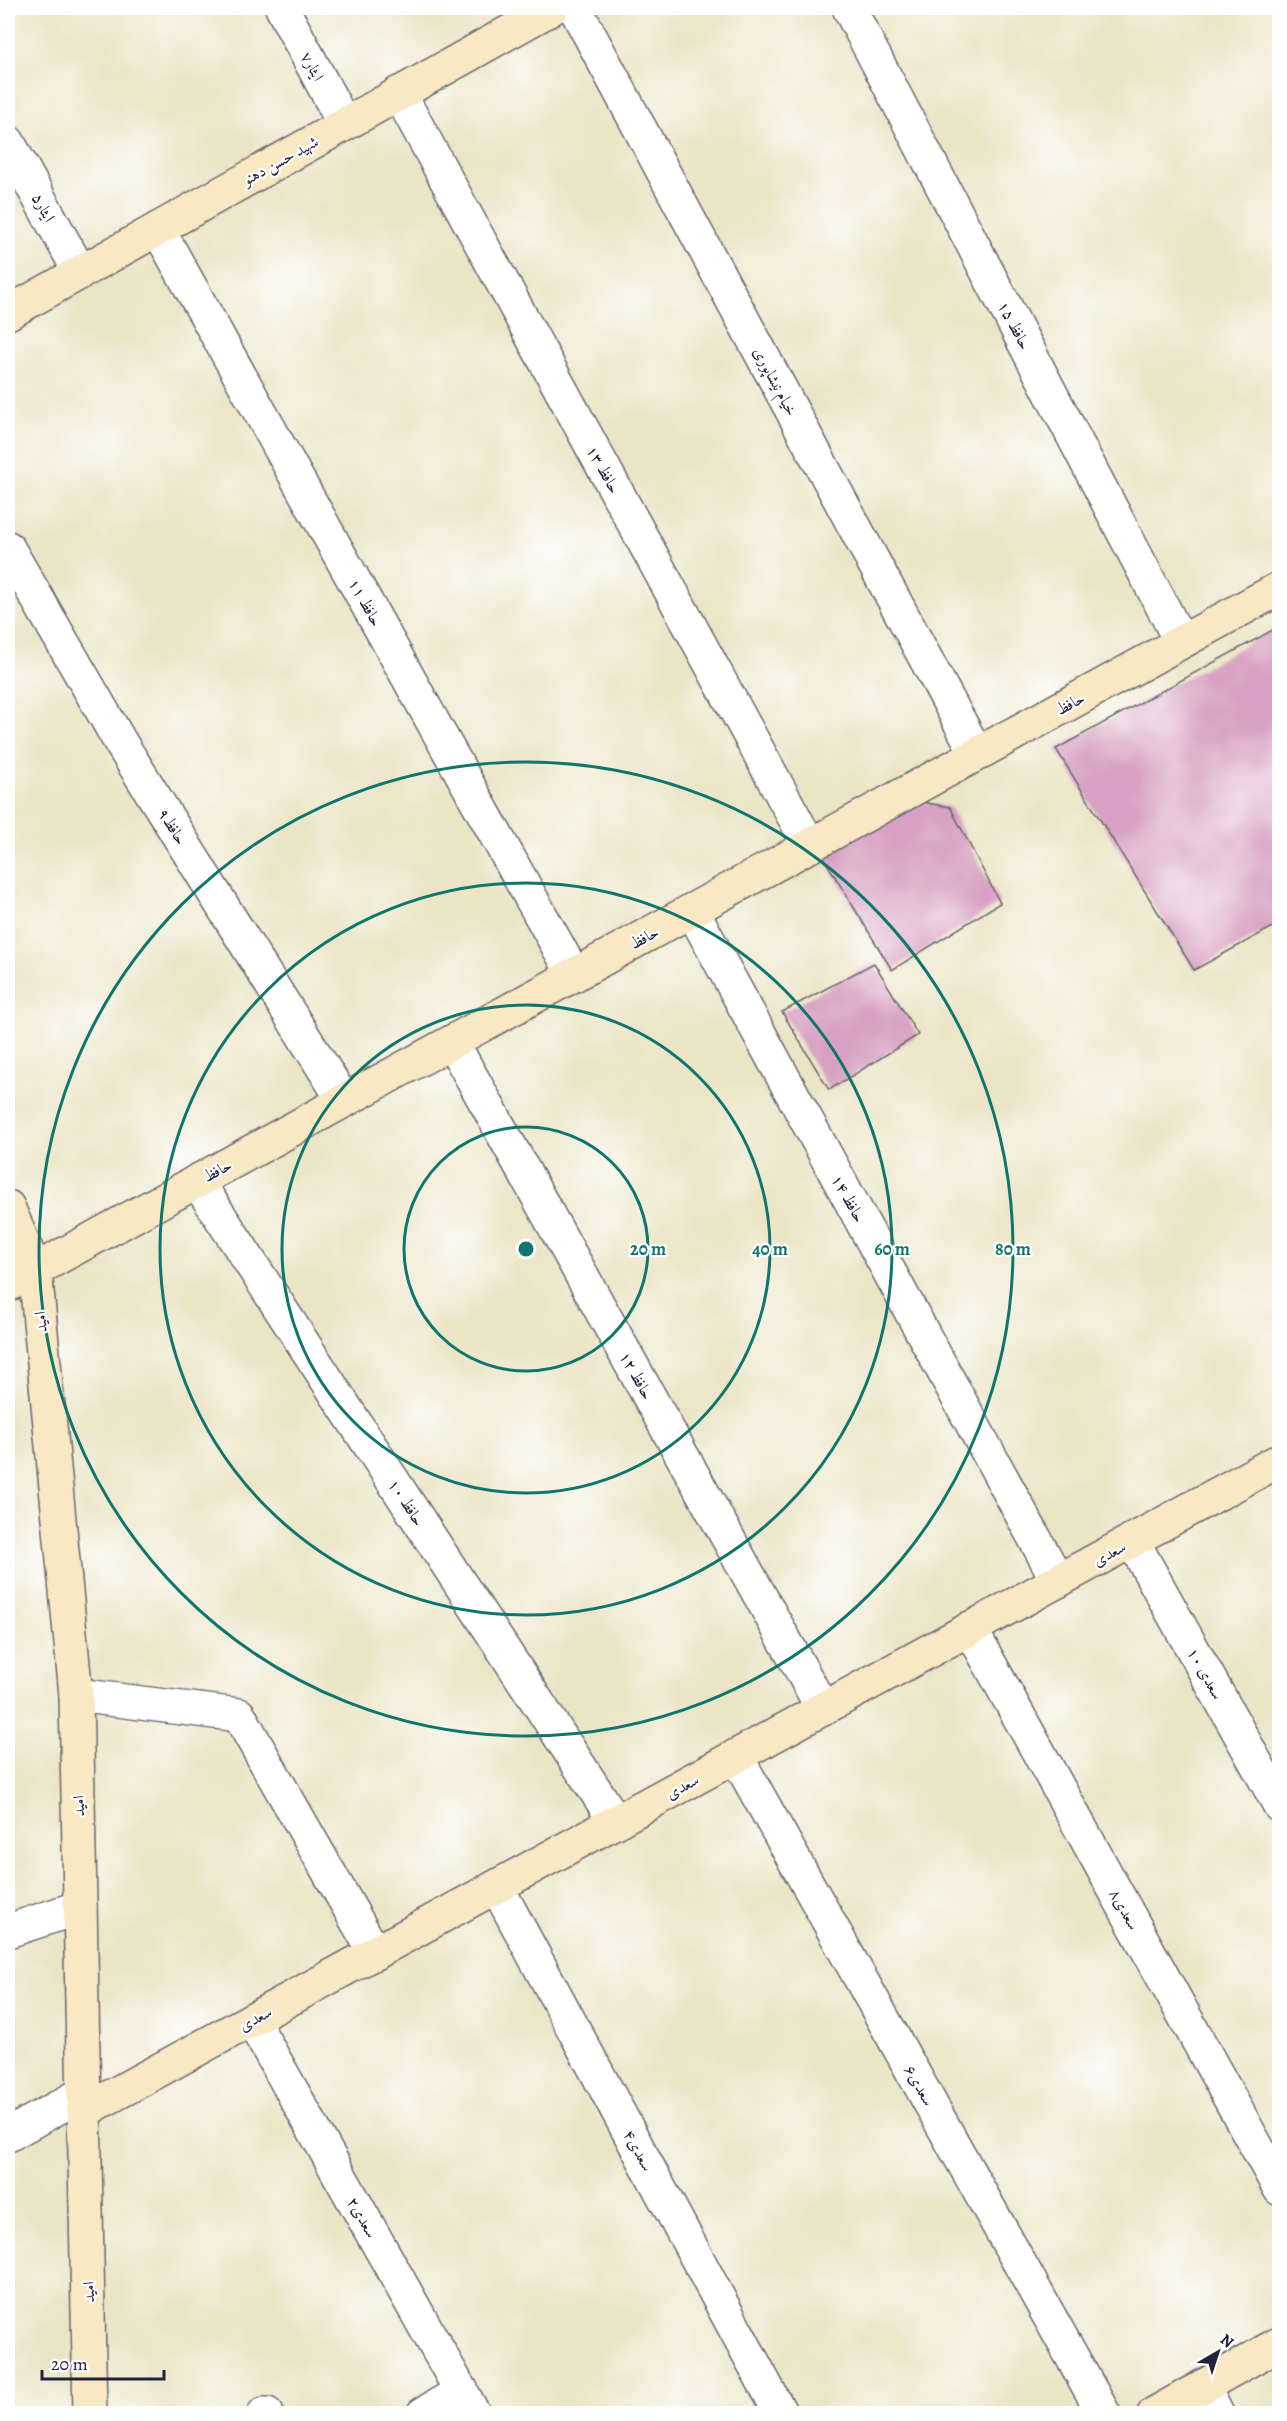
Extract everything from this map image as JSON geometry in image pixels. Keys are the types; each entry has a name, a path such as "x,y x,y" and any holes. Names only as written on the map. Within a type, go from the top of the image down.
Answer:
{"street":[{"name":"ایثار۷","path":"282,8 344,124"},
{"name":"شهید حسن دهنو","path":"8,313 552,8"},
{"name":"خیام نیشاپوری","path":"575,8 977,754"},
{"name":"حافظ ۱۵","path":"849,8 1181,642"},
{"name":"حافظ ۱۳","path":"399,93 810,846"},
{"name":"ایثار۵","path":"8,142 80,272"},
{"name":"حافظ ۱۱","path":"158,228 574,975"},
{"name":"حافظ۹","path":"8,548 122,745 344,1101"},
{"name":"حافظ","path":"21,1278 1280,588"},
{"name":"حافظ ۱۴","path":"692,910 1058,1581"},
{"name":"حافظ ۱۲","path":"452,1042 823,1709"},
{"name":"حافظ ۱۰","path":"197,1181 616,1822"},
{"name":"امید","path":"8,1207 21,1278 76,1695 90,2414"},
{"name":"سعدی","path":"84,2102 252,2020 1280,1460"},
{"name":"سعدی ۱۰","path":"1132,1540 1280,1806"},
{"name":"سعدی۸","path":"970,1628 1280,2189"},
{"path":"76,1695 239,1715 375,1953"},
{"name":"سعدی۶","path":"736,1756 1104,2414"},
{"name":"سعدی۴","path":"497,1887 781,2414"},
{"path":"8,1931 80,1906"},
{"name":"سعدی۲","path":"252,2020 468,2402"},
{"path":"8,2135 84,2102"},
{"path":"1154,2414 1210,2400 1280,2343"},
{"path":"423,2414 468,2402"}],"building":[{"path":"1280,626 1280,923 1194,970 1056,749"},
{"path":"909,800 950,807 1000,903 892,970 823,857"},
{"path":"874,963 918,1035 829,1090 782,1012"}]}
